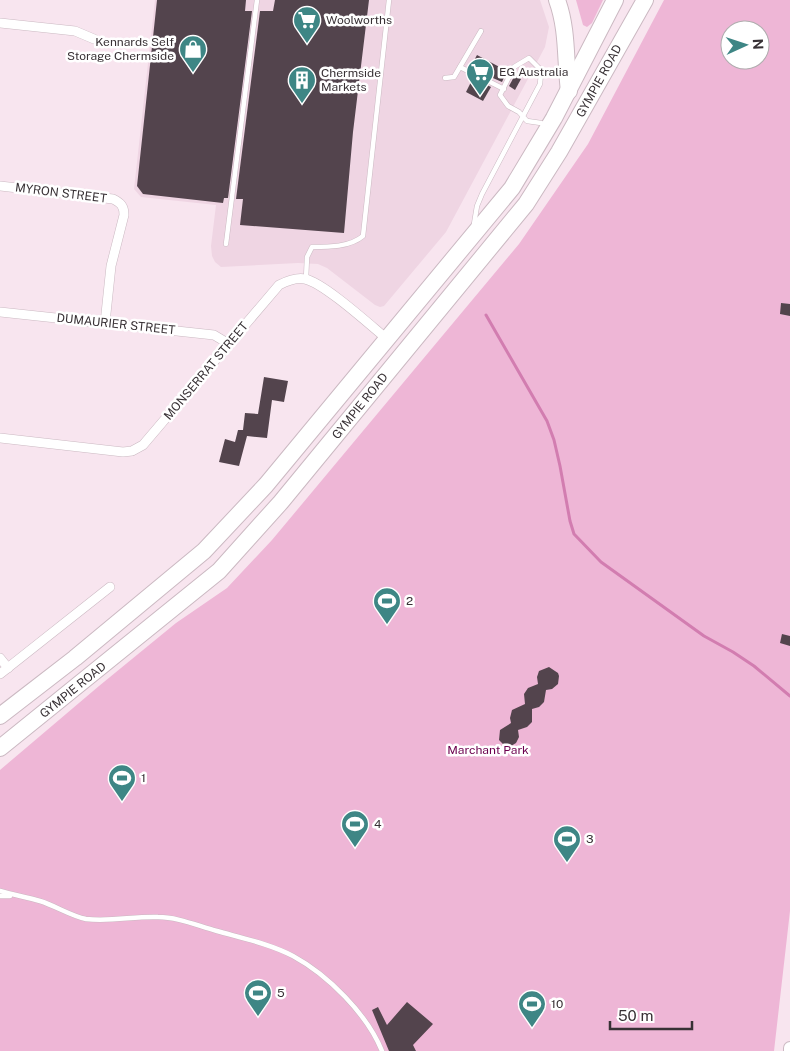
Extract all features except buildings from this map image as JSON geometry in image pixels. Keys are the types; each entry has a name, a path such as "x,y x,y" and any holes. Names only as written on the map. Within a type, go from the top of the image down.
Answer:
{"highway":[{"path":"557,0 565,30 569,90"},
{"name":"GYMPIE ROAD","path":"0,716 204,551 266,485 512,188 549,127 615,0"},
{"name":"GYMPIE ROAD","path":"0,748 219,571 281,502 526,204 559,152 646,0"}],"street":[{"path":"0,22 75,32 94,38"},
{"name":"MYRON STREET","path":"0,186 113,199 121,203 124,215 111,266 106,323"},
{"name":"MONSERRAT STREET","path":"0,438 122,452 132,451 143,445 279,285 291,279 306,279"},
{"path":"306,279 322,287 387,339"},
{"name":"DUMAURIER STREET","path":"0,312 214,335 228,344"},
{"path":"0,674 110,587"},
{"path":"0,658 8,668"}],"lane":[{"path":"226,244 257,0"},
{"path":"306,279 308,257 312,247 348,244 363,236 389,0"},
{"path":"445,78 454,77 481,31"},
{"path":"468,242 482,194 523,116 540,84 539,68 529,58 514,67 500,95 508,106 519,112 523,116 527,121 541,123 549,127"},
{"path":"460,67 504,89"},
{"path":"0,891 40,901 83,918 105,921 159,917 178,920 271,947 292,956 316,970 342,994 362,1017 379,1042 382,1051"},
{"path":"0,896 14,896"}],"shaded area":[{"name":"Chermside Markets","path":"155,0 540,0 549,27 545,47 446,232 384,306 380,307 327,268 318,264 298,263 221,267 212,256 211,246 216,205 141,197 134,189"}],"green space":[{"path":"576,0 603,0 592,23 587,27 583,25"},
{"name":"Marchant Park","path":"664,0 790,0 790,911 774,1051 0,1051 0,770 176,623 227,588 272,540 519,244 588,144"}],"waterway":[{"path":"486,315 547,421 554,440 574,534 601,562 704,636 754,666 790,696"}],"place":[{"name":"Woolworths","path":"307,44"},
{"name":"Kennards Self Storage Chermside","path":"193,73"},
{"name":"EG Australia","path":"480,96"},
{"name":"Chermside Markets","path":"302,104"},
{"name":"2","path":"387,625"},
{"name":"1","path":"122,802"},
{"name":"4","path":"355,848"},
{"name":"3","path":"567,863"},
{"name":"5","path":"258,1017"},
{"name":"10","path":"532,1028"}]}
